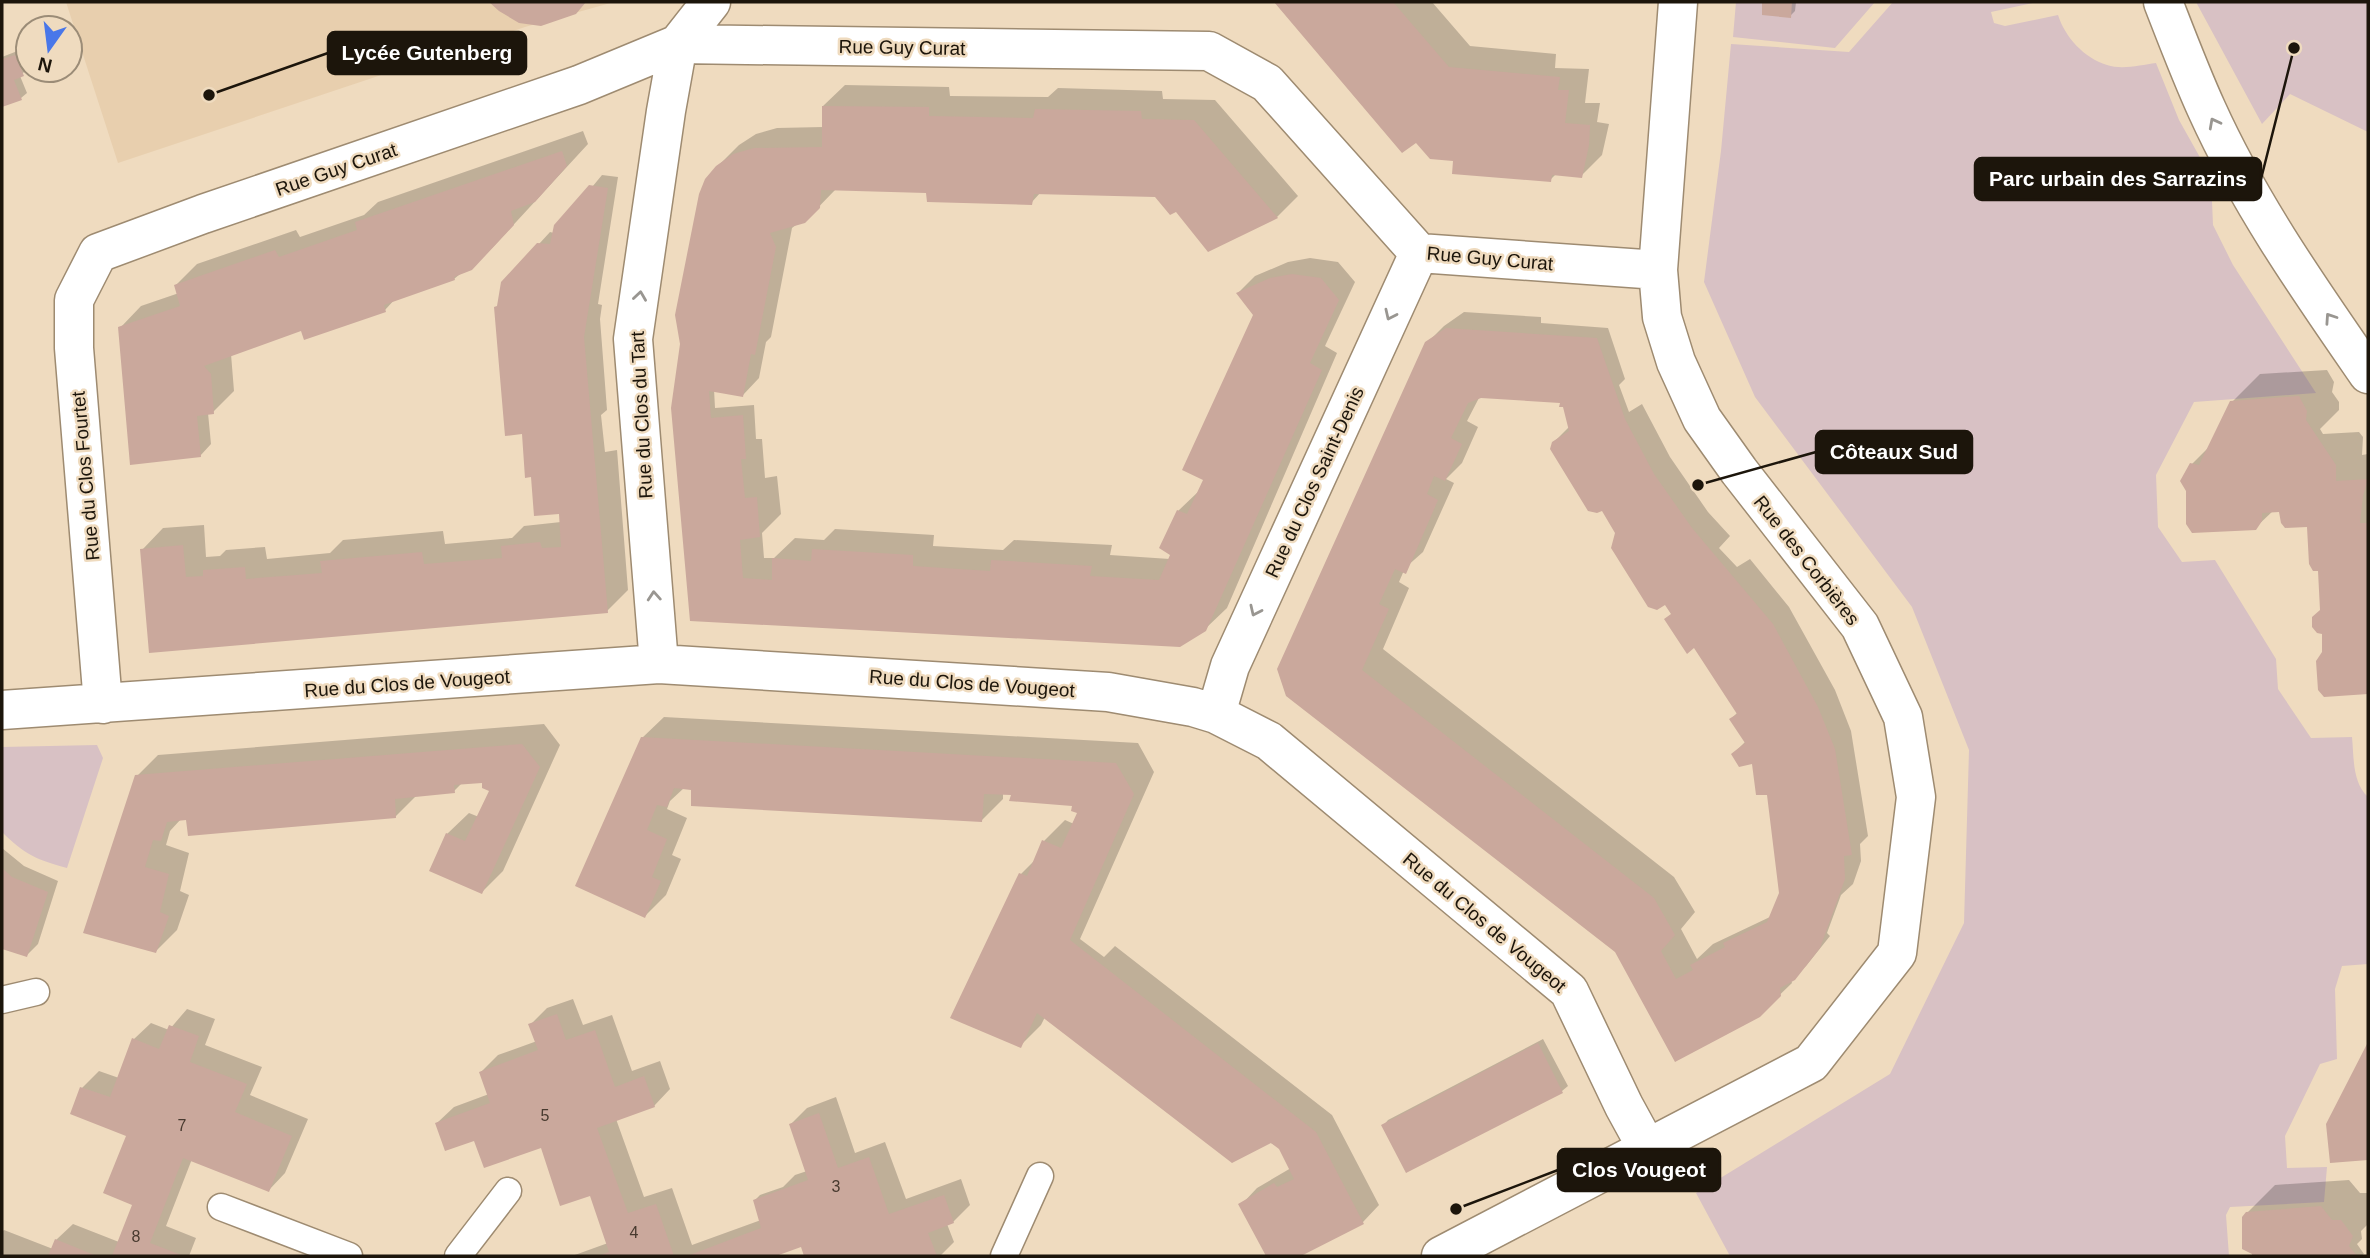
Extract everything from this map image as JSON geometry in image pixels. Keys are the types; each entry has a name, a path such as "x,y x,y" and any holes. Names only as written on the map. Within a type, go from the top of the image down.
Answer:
{"street":[{"path":"678,44 711,2"},
{"name":"Rue des Corbières","path":"1441,1256 1811,1063 1897,953 1916,797 1903,716 1860,626 1739,471 1702,419 1676,362 1662,317 1658,270 1678,2"},
{"path":"2163,2 2207,111 2248,188 2287,256 2368,374"},
{"name":"Rue Guy Curat","path":"98,253 579,85 678,44 1209,51 1267,83 1419,253 1658,270"},
{"name":"Rue du Clos du Tart","path":"659,664 633,339 678,44"},
{"name":"Rue du Clos Fourtet","path":"98,253 74,300 74,348 103,704"},
{"name":"Rue du Clos Saint-Denis","path":"1216,714 1230,666 1419,253"},
{"name":"Rue du Clos de Vougeot","path":"2,710 659,664 1108,692 1194,707 1216,714 1269,741 1569,990 1647,1148"}],"lane":[{"path":"2,1000 36,992"},
{"path":"1004,1256 1040,1176"},
{"path":"458,1256 508,1191"},
{"path":"221,1207 349,1256"}],"shaded area":[{"path":"66,2 614,2 525,27 118,163 84,58 84,14 70,14"},
{"path":"1736,2 1875,2 1835,48 1733,37"},
{"path":"1893,2 2038,2 1991,12 1994,23 2005,26 2058,15 2076,46 2099,62 2119,67 2156,63 2179,120 2211,177 2213,225 2233,265 2316,393 2194,402 2156,475 2158,527 2182,562 2215,560 2276,659 2278,689 2311,738 2352,737 2356,777 2368,797 2368,964 2342,966 2335,989 2337,1059 2320,1064 2285,1136 2287,1168 2327,1167 2324,1202 2230,1207 2226,1215 2229,1256 1730,1256 1696,1193 1890,1074 1964,923 1969,750 1912,607 1755,397 1704,282 1721,151 1731,44 1849,52"},
{"path":"2196,2 2368,2 2368,132 2290,94 2262,124"},
{"path":"97,745 103,758 67,868 47,862 17,846 2,832 2,747"}],"building":[{"path":"489,2 586,2 576,14 541,26 519,23"},
{"path":"1274,2 1393,2 1449,67 1560,77 1558,90 1569,90 1565,123 1590,125 1582,178 1552,175 1551,182 1452,174 1453,161 1430,159 1416,143 1402,153"},
{"path":"1762,2 1792,2 1791,18 1762,15"},
{"path":"14,55 14,84 22,100 2,107 2,59"},
{"path":"822,106 929,107 929,116 1033,118 1035,109 1141,111 1142,119 1194,120 1278,218 1208,252 1176,212 1170,215 1155,197 1034,194 1032,205 927,202 926,193 821,190 820,208 805,223 770,233 776,247 755,355 751,354 743,397 709,391 711,418 743,415 746,459 741,459 745,498 757,497 760,537 740,540 743,578 772,580 772,558 811,561 812,549 913,555 913,566 990,571 991,560 1092,566 1090,576 1159,580 1170,555 1159,548 1177,510 1187,514 1203,480 1182,470 1253,315 1236,293 1270,278 1292,274 1321,278 1339,300 1310,363 1322,370 1206,631 1180,647 690,621 671,408 680,344 675,315 699,194 705,179 716,166 733,154 754,148 822,147"},
{"path":"562,151 567,166 535,202 511,211 514,225 472,270 454,277 455,280 384,305 386,312 304,340 301,331 204,366 211,374 214,414 197,416 201,457 130,465 118,327 180,306 174,285 275,250 279,257 357,230 355,222"},
{"path":"589,185 608,188 584,337 608,613 149,653 140,549 183,545 186,577 203,576 203,570 245,567 246,579 322,573 320,561 422,552 424,564 502,558 501,546 540,542 542,548 561,547 559,514 534,516 531,477 525,478 522,434 505,436 494,307 497,306 501,282 537,243 550,244 554,225"},
{"path":"1446,328 1597,338 1625,419 1654,474 1692,528 1773,624 1818,707 1835,749 1852,855 1844,856 1845,879 1820,948 1795,980 1780,988 1781,996 1760,1017 1675,1062 1615,952 1286,696 1277,669 1425,342","holes":["1481,398 1560,403 1559,407 1563,407 1569,431 1552,442 1550,449 1588,511 1602,511 1615,533 1611,548 1648,607 1657,610 1665,605 1671,614 1664,619 1687,654 1694,648 1737,714 1729,719 1745,743 1731,754 1739,767 1752,764 1756,795 1767,795 1779,893 1767,922 1723,943 1725,947 1690,965 1693,970 1676,979 1661,951 1675,935 1654,898 1362,670 1389,609 1379,604 1395,569 1406,574 1438,500 1427,494 1434,476 1445,481 1462,444 1451,438 1468,403"]},
{"path":"2299,396 2307,411 2306,420 2336,465 2336,481 2368,479 2360,523 2368,523 2368,694 2324,697 2318,690 2316,661 2322,652 2322,634 2312,627 2312,617 2320,610 2318,571 2313,571 2309,564 2307,527 2285,528 2279,512 2262,513 2262,521 2256,530 2192,533 2186,524 2186,491 2180,481 2190,463 2199,465 2230,401"},
{"path":"641,737 1116,763 1134,794 1070,940 1316,1132 1364,1224 1301,1256 1266,1256 1238,1204 1274,1183 1277,1187 1294,1179 1279,1149 1271,1143 1232,1163 1037,1013 1021,1048 950,1018 1019,873 1027,876 1042,840 1061,848 1077,813 1071,811 1072,806 1009,801 1011,795 984,794 982,822 691,806 691,790 674,788 667,807 657,805 647,830 667,839 652,877 661,881 645,918 575,886"},
{"path":"522,744 540,767 482,894 429,871 446,833 465,841 489,791 482,788 482,783 454,785 455,793 395,799 396,818 188,836 186,820 167,822 161,841 153,840 145,867 169,874 160,912 169,916 156,953 83,933 135,775"},
{"path":"2,868 12,877 48,892 27,957 2,949"},
{"path":"557,1014 566,1040 595,1030 615,1087 644,1076 655,1107 597,1128 628,1213 656,1204 674,1256 598,1256 609,1252 590,1196 560,1206 541,1148 484,1168 474,1141 445,1151 435,1123 490,1103 479,1072 538,1050 528,1024"},
{"path":"169,1025 199,1036 190,1062 247,1084 235,1112 292,1136 269,1192 183,1158 150,1243 184,1256 112,1256 132,1205 103,1193 126,1136 70,1114 80,1087 110,1097 132,1038 159,1049"},
{"path":"2368,1042 2368,1160 2330,1163 2326,1124"},
{"path":"1538,1043 1563,1093 1406,1173 1381,1125"},
{"path":"819,1113 838,1168 869,1157 889,1214 944,1195 954,1223 928,1233 937,1256 804,1256 801,1247 776,1256 687,1256 761,1228 753,1200 808,1180 789,1124"},
{"path":"2321,1206 2332,1220 2341,1220 2353,1236 2349,1246 2357,1256 2252,1256 2242,1249 2242,1217 2246,1212"},
{"path":"55,1239 97,1256 48,1256"}],"place":[{"name":"Parc urbain des Sarrazins","path":"2294,48"},
{"name":"Lycée Gutenberg","path":"209,95"},
{"name":"Côteaux Sud","path":"1698,485"},
{"name":"Clos Vougeot","path":"1456,1209"}]}
